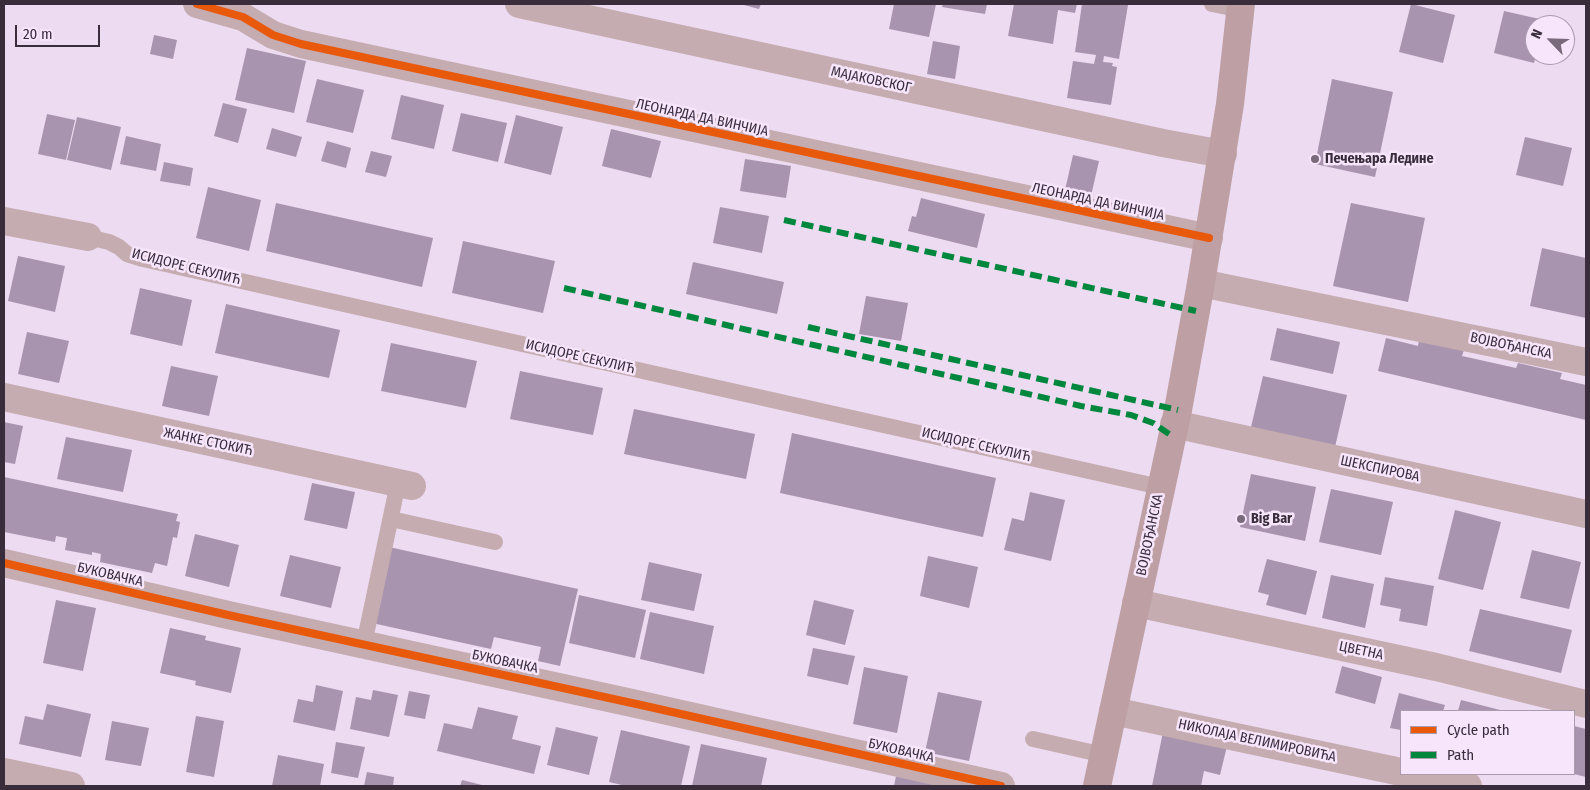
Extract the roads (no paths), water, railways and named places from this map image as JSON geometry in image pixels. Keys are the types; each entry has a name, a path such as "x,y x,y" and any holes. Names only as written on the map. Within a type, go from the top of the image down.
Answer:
{"main road":[{"name":"ВОЈВОЂАНСКА","path":"1097,786 1174,424 1201,283 1223,154 1241,7"}],"street":[{"name":"ЛЕОНАРДА ДА ВИНЧИЈА","path":"197,4 243,17 272,35 301,44 1209,238"},
{"name":"МАЈАКОВСКОГ","path":"519,4 1153,141 1223,154"},
{"name":"ИСИДОРЕ СЕКУЛИЋ","path":"4,221 88,237"},
{"name":"ВОЈВОЂАНСКА","path":"1201,283 1586,362"},
{"name":"ЖАНКЕ СТОКИЋ","path":"4,397 405,485"},
{"name":"ШЕКСПИРОВА","path":"1174,424 1586,514"},
{"name":"БУКОВАЧКА","path":"4,563 228,615 1001,786"},
{"name":"ЦВЕТНА","path":"1136,604 1436,667 1586,704"},
{"name":"НИКОЛАЈА ВЕЛИМИРОВИЋА","path":"1113,711 1400,772"},
{"path":"4,772 71,786"},
{"path":"1415,775 1468,786"}],"lane":[{"path":"1212,4 1241,7"},
{"name":"ИСИДОРЕ СЕКУЛИЋ","path":"88,237 109,242 119,246 127,254 143,259 1160,486"},
{"path":"364,644 391,518 405,485"},
{"path":"391,518 495,542"},
{"path":"1033,739 1104,755"}],"place":[{"name":"Печењара Ледине","path":"1315,159"},
{"name":"Big Bar","path":"1241,519"}]}
